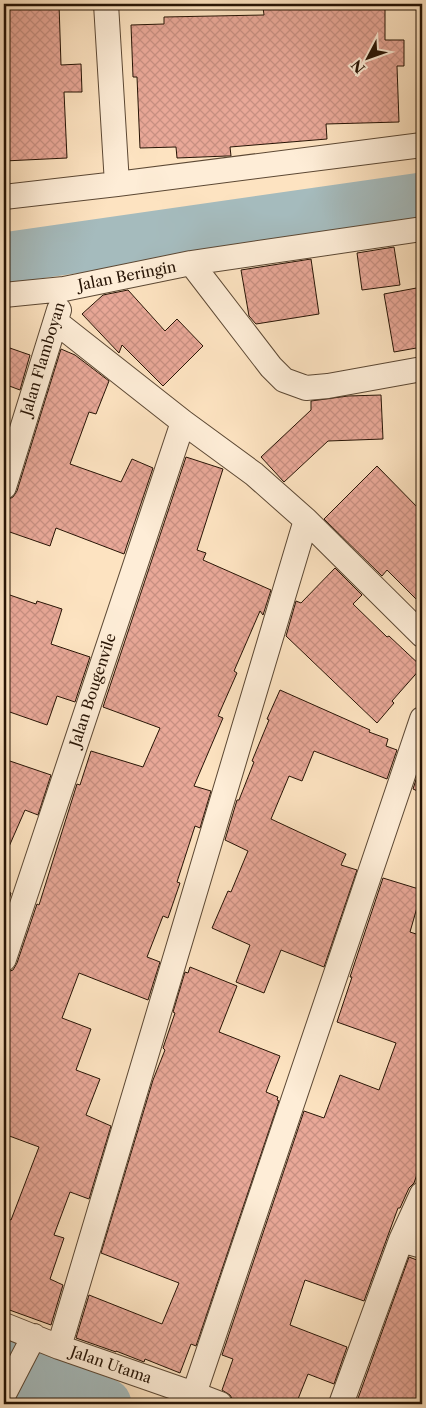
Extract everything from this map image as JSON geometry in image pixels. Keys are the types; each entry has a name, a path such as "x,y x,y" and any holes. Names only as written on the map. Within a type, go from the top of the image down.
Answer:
{"street":[{"path":"106,4 117,184"},
{"path":"4,197 422,145"},
{"name":"Jalan Beringin","path":"4,295 64,289 191,263 422,229"},
{"path":"191,263 271,367 284,380 306,388 328,386 422,369"},
{"name":"Jalan Flamboyan","path":"4,487 56,322 64,289"},
{"path":"56,322 183,422 254,474 306,520 422,635"},
{"name":"Jalan Bougenvile","path":"4,959 183,422"},
{"path":"59,1347 306,520"},
{"path":"194,1394 422,719"},
{"path":"341,1404 412,1243 422,1194"},
{"name":"Jalan Utama","path":"4,1325 30,1345 59,1347 220,1404"},
{"path":"5,1393 30,1345"}],"building":[{"path":"4,4 59,4 61,65 81,64 82,92 64,92 67,158 4,161"},
{"path":"385,4 385,40 404,40 404,66 397,66 399,122 326,124 327,139 230,147 231,156 177,158 176,147 140,148 137,77 133,77 131,25 164,24 164,17 264,15 263,7"},
{"path":"394,247 400,285 362,290 357,253"},
{"path":"311,259 319,314 256,324 249,316 241,270"},
{"path":"422,287 422,347 394,352 384,294"},
{"path":"128,290 165,331 177,319 203,346 163,386 122,345 119,353 82,314 103,295"},
{"path":"4,346 30,355 20,390 4,384"},
{"path":"61,349 75,355 109,381 96,414 89,412 70,464 121,482 132,459 153,468 124,554 56,528 50,546 4,530 4,500 13,497 17,491"},
{"path":"381,395 383,439 328,441 284,482 261,457 311,410 311,401 348,396"},
{"path":"186,457 223,469 197,550 206,553 203,560 271,590 263,615 260,611 234,671 237,673 218,716 223,718 194,786 211,791 200,828 195,826 177,882 180,883 168,918 163,916 147,957 160,962 148,1000 79,973 62,1018 91,1029 76,1070 100,1079 86,1115 111,1126 89,1199 70,1192 54,1235 64,1238 50,1279 63,1285 51,1325 4,1308 4,1217 11,1220 39,1147 4,1134 4,972 13,970 17,963 37,904 39,905 77,784 80,785 91,751 143,767 160,728 103,707"},
{"path":"377,466 422,512 422,605 387,570 382,576 324,519"},
{"path":"335,568 362,595 353,604 422,667 392,701 394,703 377,723 286,636 296,601 301,603"},
{"path":"4,593 36,604 37,601 62,609 51,644 90,657 75,702 57,696 47,725 4,710"},
{"path":"280,690 388,739 386,746 397,750 387,779 314,751 302,781 289,776 271,819 346,854 341,865 357,870 324,967 281,950 264,993 236,982 250,945 212,928 228,891 231,892 248,851 225,840 237,800 239,800 254,762 252,761 269,720 267,719"},
{"path":"4,759 51,775 38,815 25,810 4,858"},
{"path":"422,761 422,793 413,789"},
{"path":"383,878 422,890 410,932 422,936 422,1160 414,1183 409,1188 400,1208 398,1208 364,1301 305,1280 290,1325 347,1347 334,1384 308,1374 296,1404 245,1404 233,1400 230,1395 222,1390 233,1359 222,1355 304,1111 324,1118 340,1075 379,1090 396,1043 337,1022"},
{"path":"4,890 11,893 4,916"},
{"path":"190,967 237,986 219,1032 280,1056 266,1092 278,1097 277,1100 279,1101 196,1346 191,1344 180,1373 145,1359 144,1362 76,1338 89,1295 162,1324 179,1283 101,1253 153,1080 165,1050 163,1048 175,1013 173,1012 185,972 188,973"},
{"path":"409,1257 422,1262 422,1404 356,1404"}],"waterway":[{"path":"4,258 422,198"},
{"path":"4,1366 106,1404"}]}
